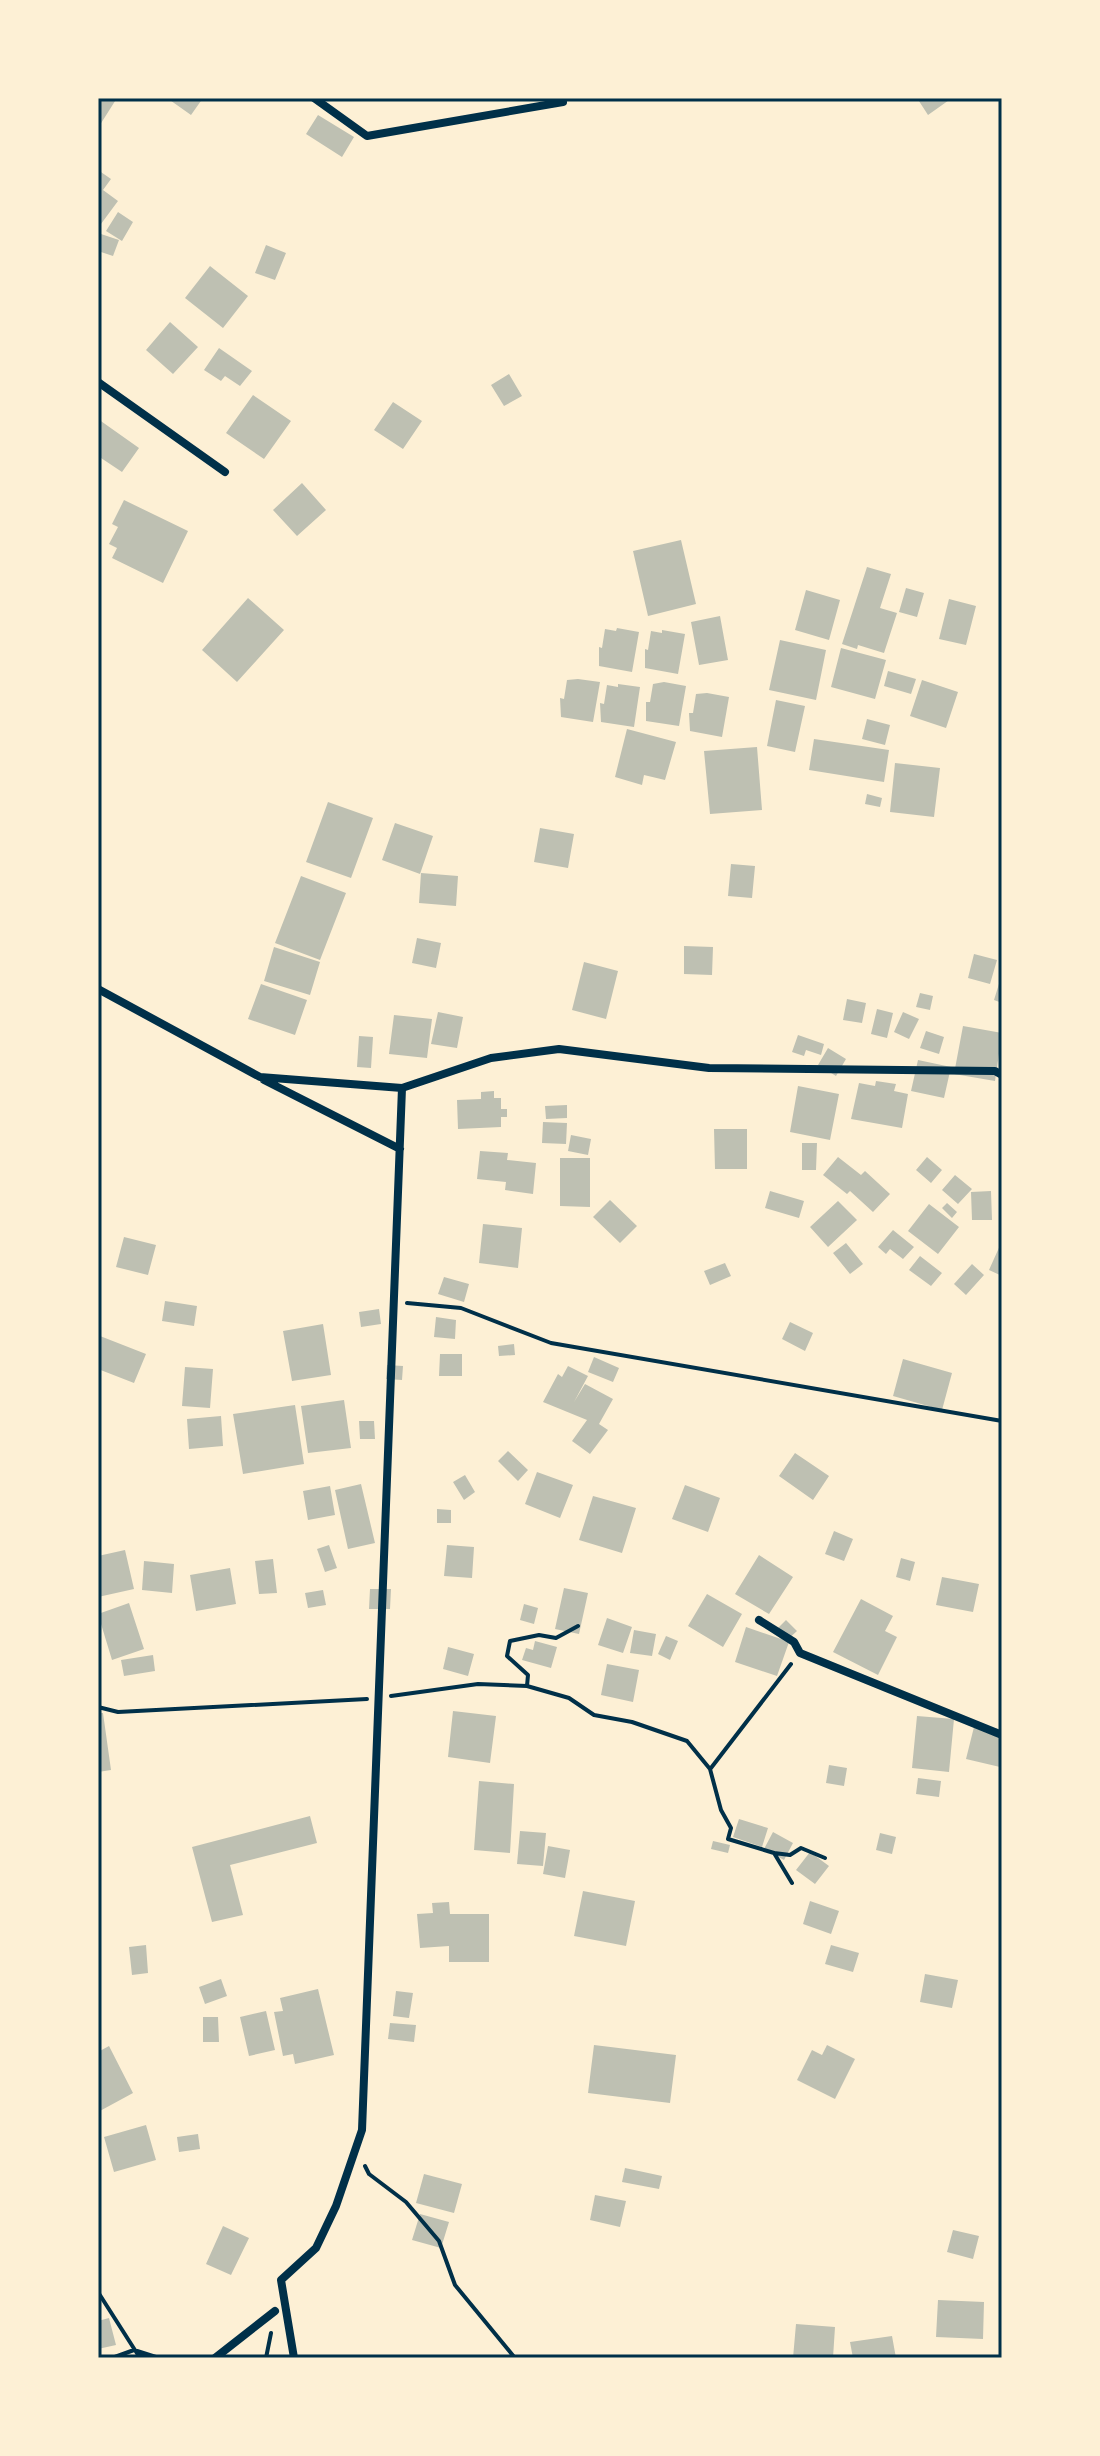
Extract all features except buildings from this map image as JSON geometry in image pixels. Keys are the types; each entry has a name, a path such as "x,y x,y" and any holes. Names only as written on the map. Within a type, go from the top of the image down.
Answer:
{"street":[{"path":"314,98 367,136 563,102"},
{"path":"98,382 225,472"},
{"path":"98,989 400,1149"},
{"path":"260,1077 402,1088 491,1058 559,1049 709,1068 995,1071 1002,1075"},
{"path":"294,2358 287,2337 281,2280 316,2248 336,2206 362,2130 376,1698 402,1088"},
{"path":"759,1620 794,1642 800,1653 1002,1735"},
{"path":"215,2358 275,2311"}],"path":[{"path":"393,1301 461,1308 551,1343 1002,1421"},
{"path":"527,1686 528,1675 507,1656 510,1641 539,1635 556,1638 578,1626"},
{"path":"710,1769 800,1653"},
{"path":"98,1707 118,1712 376,1698 478,1684 527,1686 569,1698 594,1715 632,1722 687,1741 710,1769 721,1810 731,1828 728,1839 790,1855 801,1848 825,1858"},
{"path":"774,1853 792,1883"},
{"path":"354,2146 369,2174 406,2202 439,2241 455,2285 515,2358"},
{"path":"98,2292 140,2358"},
{"path":"112,2358 134,2350 159,2358"}]}
